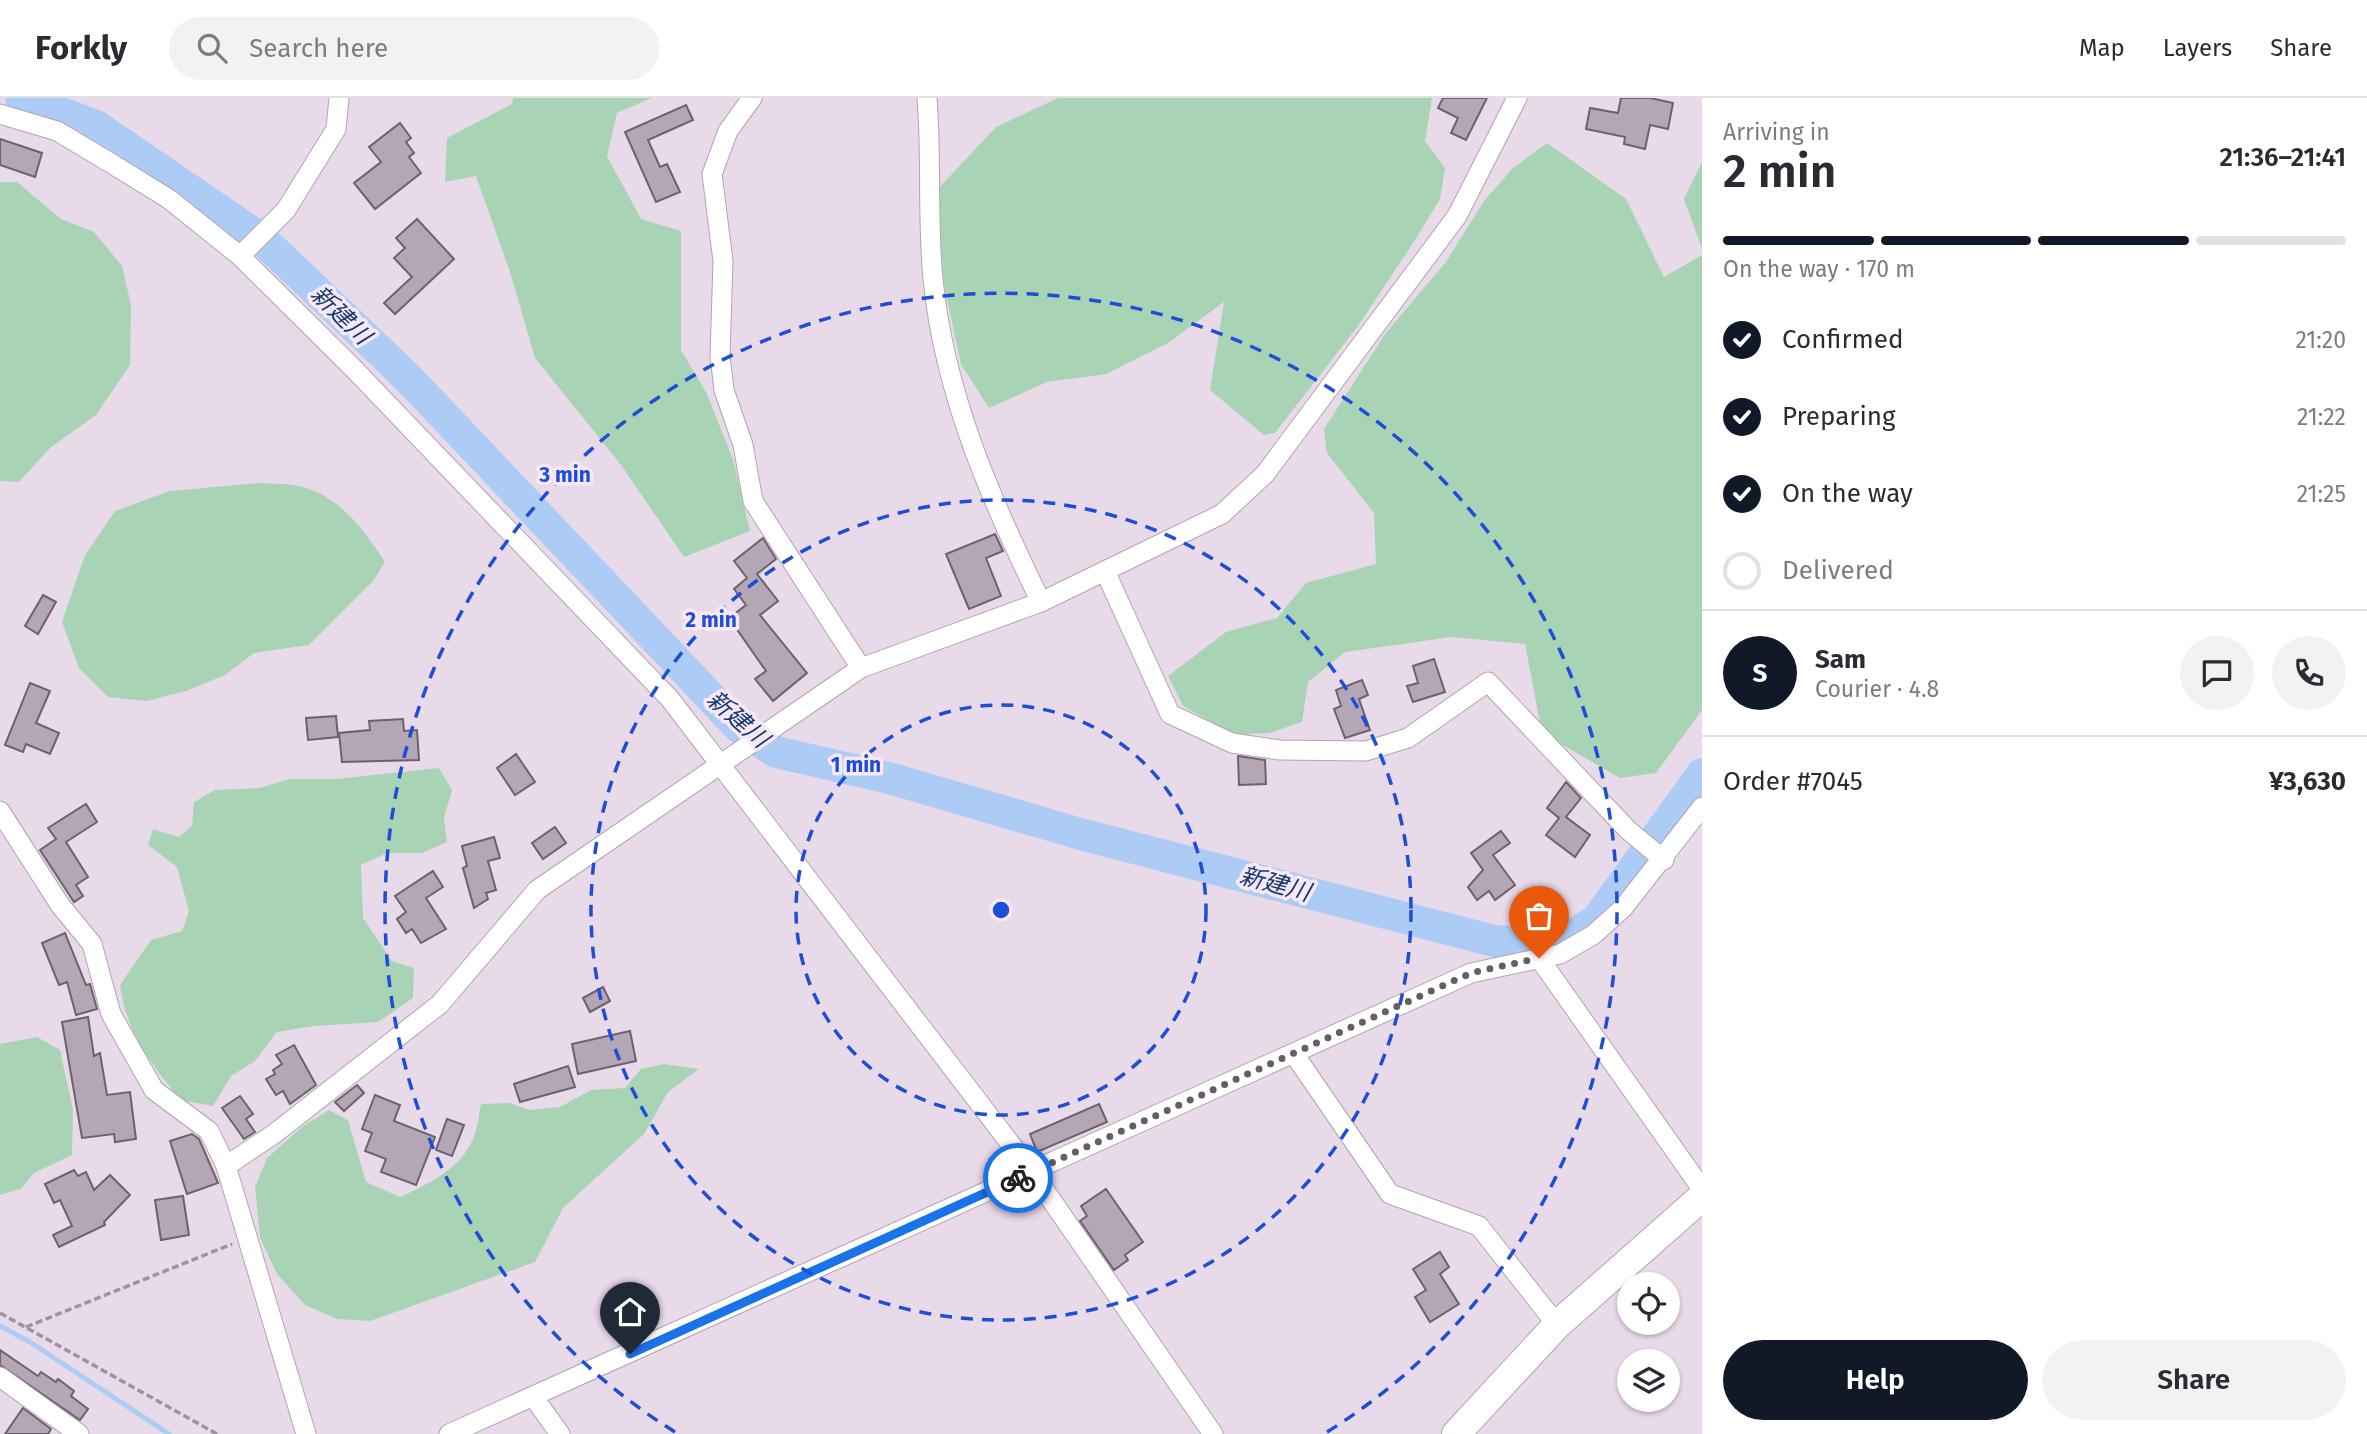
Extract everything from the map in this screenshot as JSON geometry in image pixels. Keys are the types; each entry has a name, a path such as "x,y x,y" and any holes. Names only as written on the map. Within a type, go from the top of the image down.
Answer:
{"main road":[{"path":"1456,1434 1557,1325 1702,1197"}],"street":[{"path":"244,253 286,210 336,129 339,98"},
{"path":"752,98 728,131 712,174 723,261 720,356 724,390 743,445 753,502 861,668"},
{"path":"928,98 933,280 947,354 964,424 978,462 1041,602"},
{"path":"226,1166 274,1134 440,1004 537,890 861,668 1041,602 1222,514 1265,474 1457,216 1517,98"},
{"path":"0,114 57,131 169,199 244,253 670,699 726,760 1032,1172 1213,1434"},
{"path":"1105,571 1170,714 1232,743 1280,750 1367,751 1408,738 1488,682 1628,830 1664,860"},
{"path":"449,1434 534,1398 1471,973 1570,951 1594,935 1623,908 1664,860 1702,807"},
{"path":"0,811 60,905 92,944 111,1014 154,1090 209,1131 226,1166 306,1434"},
{"path":"1539,958 1702,1189"},
{"path":"1294,1054 1390,1194 1479,1226 1557,1325"},
{"path":"0,1377 79,1434"},
{"path":"534,1398 560,1434"}],"path":[{"path":"26,1327 248,1238"},
{"path":"0,1313 216,1434"}],"green space":[{"path":"513,98 652,98 617,113 607,156 641,219 681,231 681,350 706,392 733,459 750,531 684,557 621,465 535,358 510,272 476,176 445,182 447,138 512,104"},
{"path":"1058,98 1432,98 1425,141 1445,168 1440,199 1358,326 1275,433 1264,435 1210,390 1224,302 1168,343 1106,374 1047,382 989,408 961,364 944,285 937,190 996,127"},
{"path":"1547,143 1626,199 1664,277 1702,255 1702,710 1656,773 1620,778 1542,733 1525,644 1452,637 1345,652 1308,682 1302,722 1269,733 1234,735 1183,706 1168,676 1226,632 1277,618 1306,583 1376,564 1374,513 1327,453 1324,429 1385,334 1446,262 1484,201 1512,169"},
{"path":"1702,162 1702,249 1684,199"},
{"path":"0,182 17,182 61,219 94,232 122,266 131,305 130,365 96,415 50,448 19,482 0,481"},
{"path":"259,483 303,487 340,507 360,527 385,562 373,581 309,645 254,653 225,675 186,691 147,701 108,697 79,668 62,622 85,555 115,511 170,491"},
{"path":"439,768 452,790 444,818 447,842 422,853 387,853 361,865 363,918 392,961 414,968 413,998 378,1022 314,1026 277,1032 255,1061 231,1076 213,1106 181,1100 150,1060 134,1033 120,985 151,940 182,931 189,911 177,867 148,845 153,829 179,837 192,826 194,802 215,790 259,788 290,779 336,779"},
{"path":"37,1037 60,1050 73,1110 72,1155 34,1173 21,1189 0,1195 0,1044"},
{"path":"664,1064 699,1069 668,1092 644,1134 563,1208 535,1262 370,1321 337,1319 305,1305 277,1274 260,1238 255,1187 267,1158 302,1127 329,1110 348,1120 366,1182 400,1197 433,1181 462,1157 474,1136 481,1104 509,1103 530,1110 560,1107 591,1090 625,1088 641,1069"}],"building":[{"path":"1443,98 1487,98 1466,140 1451,133 1458,118 1438,108"},
{"path":"1621,98 1650,98 1673,103 1668,129 1650,125 1645,149 1624,144 1625,137 1586,129 1590,108 1618,113"},
{"path":"686,105 693,120 648,140 660,167 667,164 680,192 656,202 625,132"},
{"path":"400,123 411,138 406,142 414,153 409,157 421,173 375,209 354,183 381,162 369,147"},
{"path":"0,139 42,153 35,177 0,165"},
{"path":"417,219 454,259 395,314 384,303 412,277 394,258 405,248 396,238"},
{"path":"995,534 1003,551 986,558 1001,596 969,609 946,554"},
{"path":"763,538 776,559 757,574 778,601 760,615 807,673 773,701 755,679 766,671 729,618 746,605 734,589 747,578 734,561"},
{"path":"43,595 56,602 38,634 25,626"},
{"path":"1434,659 1445,692 1413,702 1407,686 1418,683 1413,666"},
{"path":"1362,680 1368,695 1359,699 1370,730 1345,738 1334,709 1341,706 1336,690"},
{"path":"30,683 50,691 36,723 59,733 50,754 26,744 23,752 5,745"},
{"path":"336,716 338,737 308,740 306,718"},
{"path":"403,719 404,731 417,730 419,760 342,762 339,733 370,730 369,721"},
{"path":"516,754 535,782 515,795 497,768"},
{"path":"1238,756 1265,760 1266,784 1239,785"},
{"path":"1566,782 1581,798 1566,817 1590,835 1575,857 1546,835 1559,818 1547,808"},
{"path":"86,804 97,822 66,842 88,877 76,885 83,896 74,902 40,850 56,839 48,828"},
{"path":"555,827 566,843 543,859 532,843"},
{"path":"1501,831 1510,843 1493,855 1515,885 1495,900 1489,891 1477,900 1468,887 1483,870 1471,853"},
{"path":"494,837 500,858 488,861 496,890 486,893 488,899 474,908 463,868 467,866 462,846"},
{"path":"433,871 443,887 426,898 446,929 421,943 412,929 406,933 397,919 406,912 395,896"},
{"path":"65,933 86,985 90,984 97,1009 76,1015 67,982 59,985 42,943"},
{"path":"603,987 610,1001 590,1012 583,998"},
{"path":"88,1017 94,1056 100,1053 107,1095 130,1092 136,1139 115,1142 114,1134 82,1138 62,1022"},
{"path":"630,1031 636,1061 578,1074 572,1044"},
{"path":"294,1045 316,1085 290,1104 283,1091 276,1095 266,1079 275,1074 273,1070 282,1064 276,1055"},
{"path":"568,1066 575,1087 520,1102 514,1084"},
{"path":"357,1085 364,1093 344,1111 335,1102"},
{"path":"375,1095 400,1105 394,1121 435,1137 416,1185 381,1172 386,1159 365,1151 372,1133 362,1129"},
{"path":"240,1096 253,1114 246,1119 255,1132 244,1139 222,1108"},
{"path":"1099,1104 1107,1122 1037,1152 1030,1134"},
{"path":"447,1119 464,1125 452,1156 436,1150"},
{"path":"192,1134 199,1139 218,1183 187,1194 170,1141"},
{"path":"74,1170 78,1176 86,1172 94,1190 110,1175 130,1195 104,1222 105,1225 59,1247 53,1235 72,1226 60,1200 54,1203 45,1184"},
{"path":"1106,1189 1143,1242 1125,1255 1128,1260 1114,1270 1080,1221 1087,1216 1081,1206"},
{"path":"183,1196 189,1235 161,1240 155,1200"},
{"path":"1440,1252 1449,1267 1440,1274 1459,1304 1430,1322 1415,1297 1426,1290 1413,1269"},
{"path":"0,1350 38,1376 41,1372 56,1382 58,1379 74,1391 71,1396 88,1409 80,1420 0,1365"},
{"path":"23,1408 51,1429 48,1434 5,1434"}],"waterway":[{"name":"新建川","path":"21,98 96,126 263,240 408,378 739,727 776,752 889,778 1084,835 1494,941 1556,945 1596,921 1702,774"},
{"path":"0,1326 30,1342 169,1434"}],"way so far":[{"path":"1018,1178 1471,973 1539,958"}],"route":[{"path":"630,1354 1018,1178"}]}
